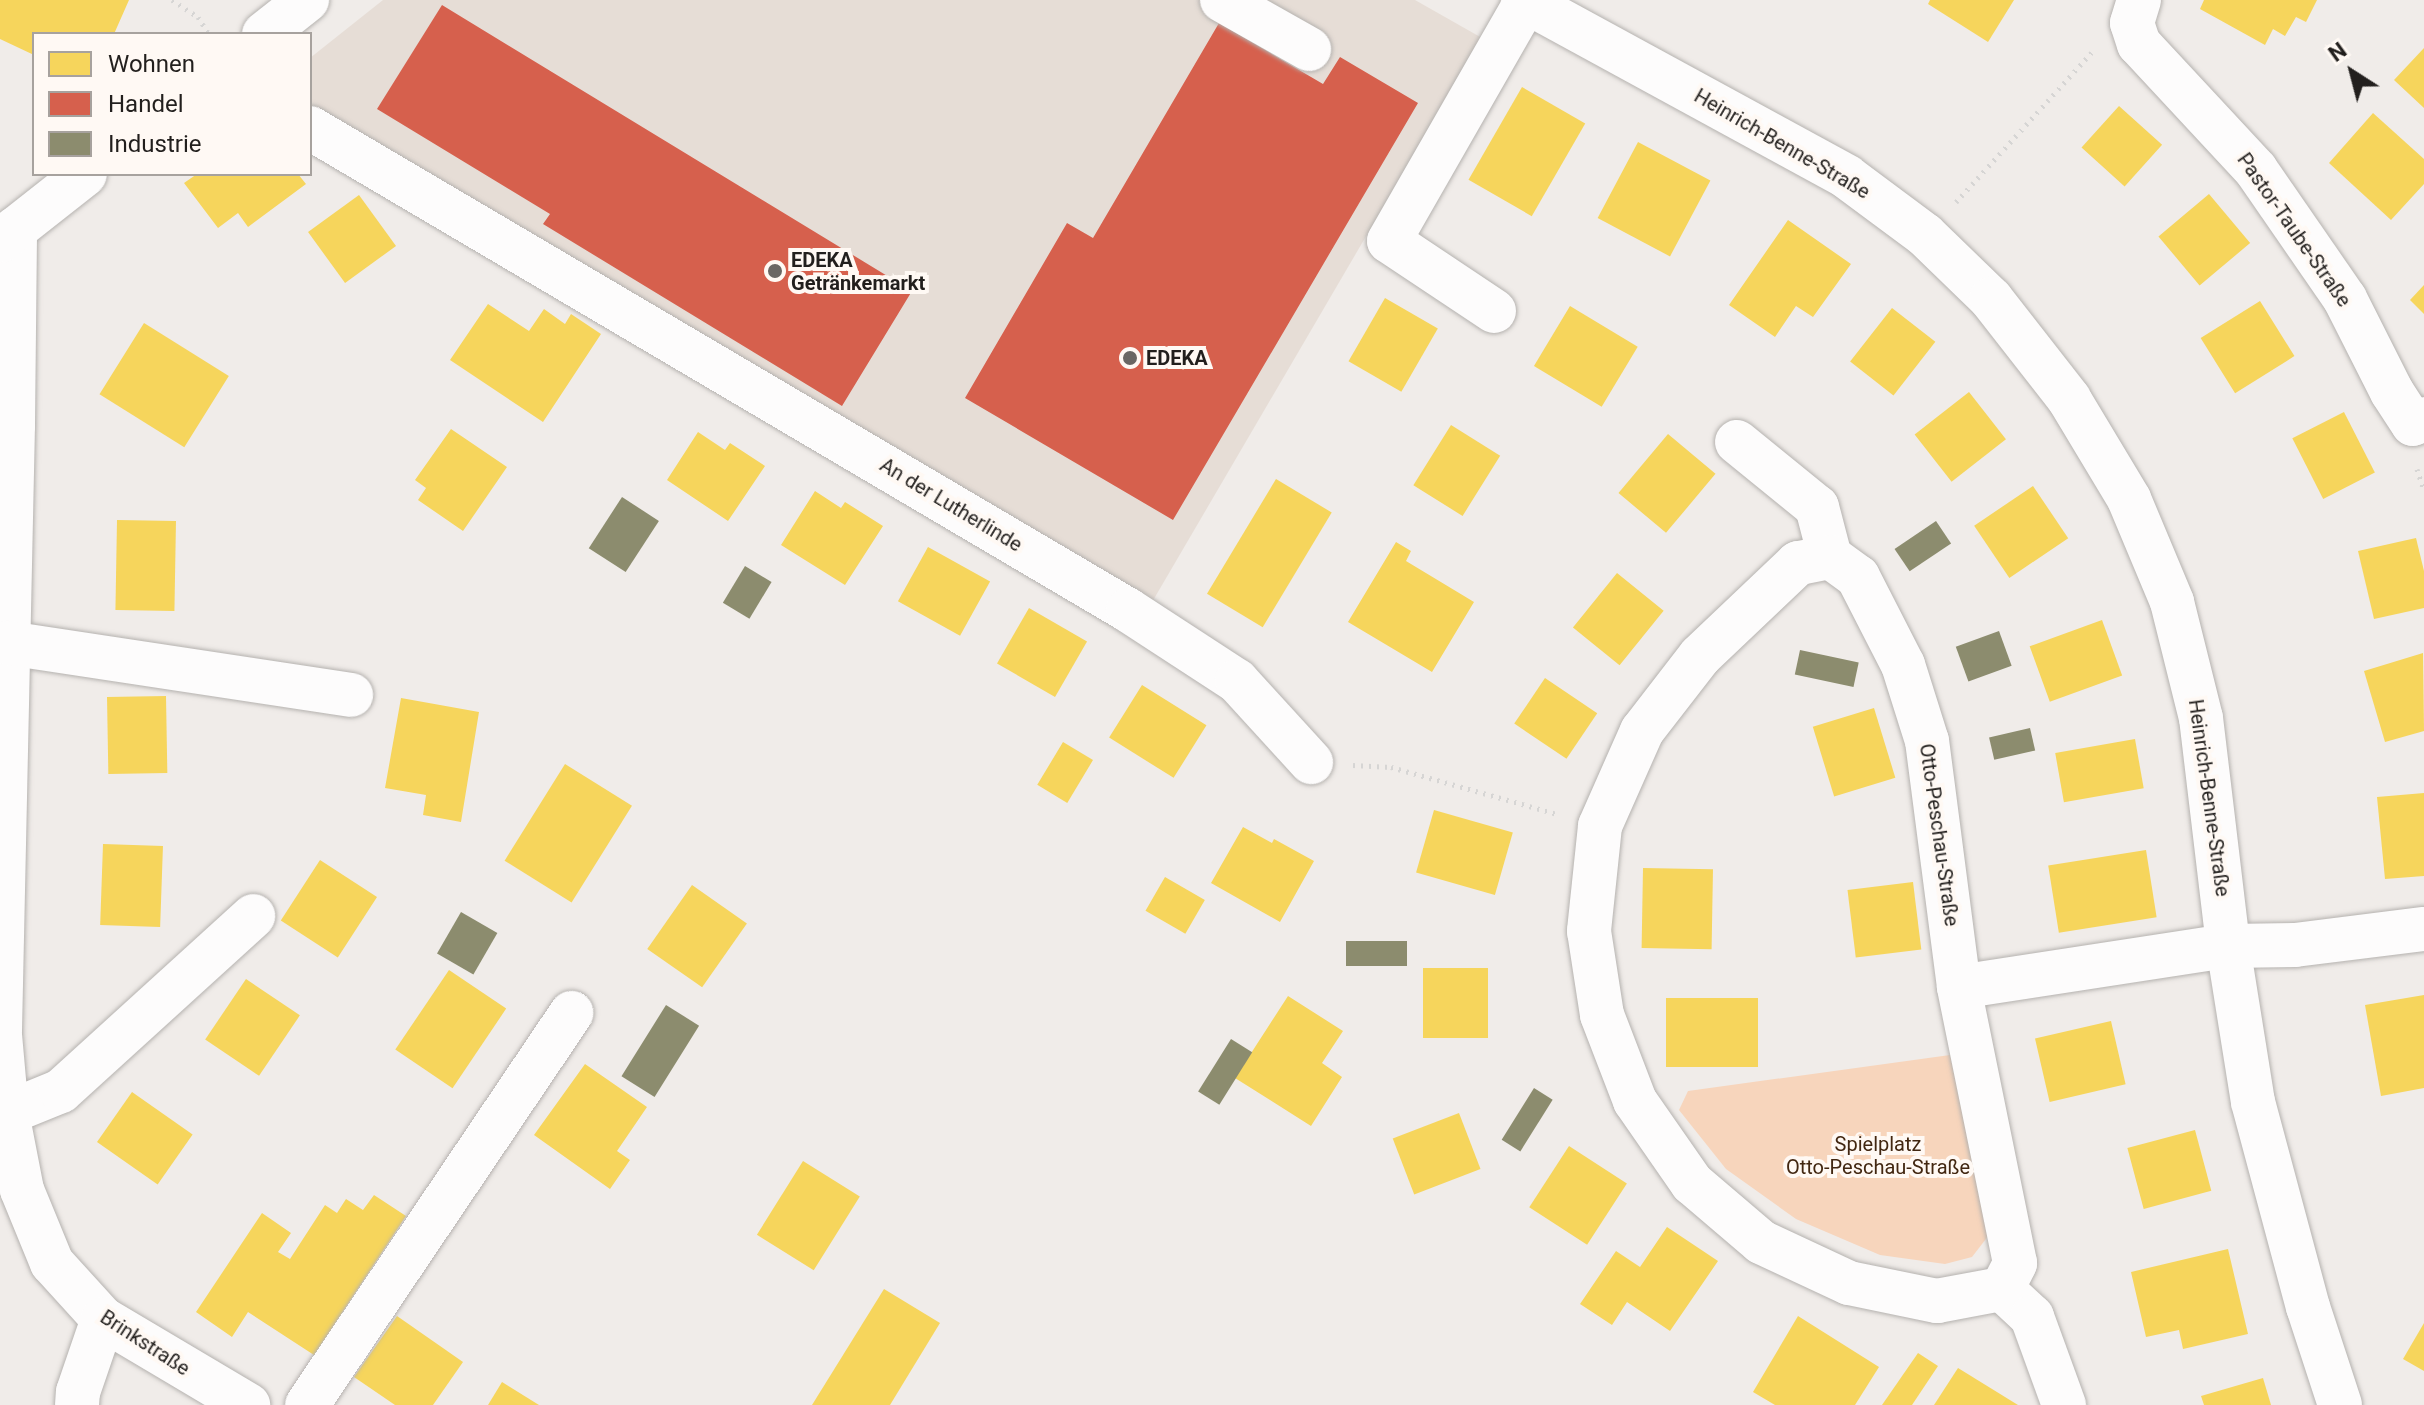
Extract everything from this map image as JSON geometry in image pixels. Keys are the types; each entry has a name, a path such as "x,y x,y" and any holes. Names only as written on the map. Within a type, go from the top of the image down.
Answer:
{"street":[{"path":"267,32 307,0"},
{"path":"1222,0 1309,49"},
{"name":"Heinrich-Benne-Straße","path":"1494,311 1389,241 1525,1 1847,177 1925,235 1991,299 2069,399 2129,499 2172,602 2201,718 2228,946 2253,1102 2308,1307 2340,1405"},
{"name":"Pastor-Taube-Straße","path":"2136,12 2139,44 2256,170 2345,299 2392,392 2413,424 2424,419"},
{"name":"An der Lutherlinde","path":"312,129 1128,610 1237,681 1311,762"},
{"path":"8,235 82,176"},
{"name":"Brinkstraße","path":"8,235 8,643 0,1033 7,1113 22,1190 52,1263 103,1319 248,1405"},
{"path":"1737,442 1817,507 1830,557 1798,563 1700,656 1642,731 1600,826 1589,931 1602,1015 1635,1101 1692,1183 1761,1242 1849,1283 1937,1301 2002,1289 2032,1317 2064,1405"},
{"name":"Otto-Peschau-Straße","path":"1830,557 1858,577 1903,665 1927,741 1959,987 2015,1263 2002,1289"},
{"path":"8,643 351,695"},
{"path":"7,1113 61,1091 253,916"},
{"path":"1959,987 2228,946 2295,945 2424,929"},
{"path":"307,1405 571,1013"},
{"path":"77,1405 78,1392 103,1319"}],"path":[{"path":"172,0 198,17 208,32"},
{"path":"1925,235 2102,41 2136,12"},
{"path":"1311,762 1391,767 1600,826"}],"shaded area":[{"path":"383,0 1415,0 1482,38 1148,609 312,117 312,56"}],"green space":[{"name":"Spielplatz Otto-Peschau-Straße","path":"1950,1055 1989,1235 1972,1257 1945,1264 1880,1255 1796,1219 1726,1169 1679,1110 1688,1091"}],"building: Wohnen":[{"path":"0,0 129,0 115,32 32,32 32,54 0,39"},
{"path":"1930,0 2014,0 1988,42 1928,4"},
{"path":"2204,0 2317,0 2306,22 2296,17 2285,36 2273,29 2265,45 2200,9"},
{"path":"2424,48 2424,108 2394,80"},
{"path":"1522,87 1585,124 1532,216 1468,180"},
{"path":"2119,106 2162,145 2125,186 2082,148"},
{"path":"2373,113 2424,159 2424,184 2391,220 2329,163"},
{"path":"1638,142 1710,180 1670,256 1598,218"},
{"path":"194,176 300,176 306,184 248,227 238,213 218,228 184,183"},
{"path":"2209,194 2250,243 2200,285 2158,236"},
{"path":"359,195 396,246 345,283 308,232"},
{"path":"1788,220 1851,264 1813,317 1796,306 1775,337 1729,305"},
{"path":"2424,285 2424,314 2410,300"},
{"path":"1385,298 1438,328 1401,392 1348,361"},
{"path":"2260,301 2294,356 2235,393 2201,338"},
{"path":"488,304 529,331 544,309 565,324 571,314 601,334 543,422 450,360"},
{"path":"1570,306 1638,347 1602,407 1534,366"},
{"path":"1892,308 1935,342 1893,395 1850,362"},
{"path":"144,323 229,376 184,447 99,394"},
{"path":"1969,392 2006,439 1952,482 1915,434"},
{"path":"2344,412 2375,473 2323,499 2292,438"},
{"path":"1451,425 1500,456 1463,516 1413,485"},
{"path":"451,429 507,467 463,531 418,500 426,488 415,480"},
{"path":"698,432 725,450 730,443 765,466 728,521 667,480"},
{"path":"1668,434 1715,474 1666,533 1619,493"},
{"path":"1276,479 1332,512 1263,627 1207,594"},
{"path":"2033,486 2068,538 2009,578 1974,526"},
{"path":"815,491 841,508 845,502 883,526 845,585 781,545"},
{"path":"117,520 176,521 174,611 115,610"},
{"path":"2416,538 2424,571 2424,608 2374,619 2358,551"},
{"path":"1396,542 1411,551 1406,561 1474,602 1432,672 1348,622"},
{"path":"928,547 990,581 960,636 898,601"},
{"path":"1617,573 1664,611 1620,665 1573,627"},
{"path":"1029,608 1087,641 1055,697 997,663"},
{"path":"2102,620 2122,675 2050,702 2030,646"},
{"path":"2423,653 2424,731 2385,742 2364,671"},
{"path":"1545,678 1597,713 1566,759 1514,724"},
{"path":"1142,685 1206,725 1174,778 1109,738"},
{"path":"166,696 167,773 108,774 107,697"},
{"path":"401,698 479,712 461,822 423,815 426,795 385,788"},
{"path":"1874,708 1895,778 1834,797 1813,727"},
{"path":"2135,739 2144,788 2064,802 2055,753"},
{"path":"1063,742 1093,760 1067,803 1037,785"},
{"path":"565,764 632,806 572,903 505,861"},
{"path":"2424,793 2424,876 2385,879 2377,797"},
{"path":"1434,810 1513,833 1495,895 1416,872"},
{"path":"1243,827 1272,843 1274,839 1314,861 1280,922 1211,883"},
{"path":"103,844 163,846 160,927 100,925"},
{"path":"2146,850 2157,917 2059,933 2048,865"},
{"path":"320,860 377,897 338,957 281,920"},
{"path":"1643,868 1713,869 1712,949 1642,948"},
{"path":"1165,877 1205,900 1185,934 1146,911"},
{"path":"1913,882 1921,949 1856,958 1847,890"},
{"path":"692,885 747,923 702,987 647,949"},
{"path":"1423,968 1488,968 1488,1038 1423,1038"},
{"path":"449,970 506,1009 453,1088 395,1050"},
{"path":"246,979 300,1015 259,1076 205,1040"},
{"path":"2424,995 2424,1088 2381,1096 2365,1005"},
{"path":"1288,996 1343,1031 1322,1063 1342,1077 1311,1126 1235,1078"},
{"path":"1666,998 1758,998 1758,1067 1666,1067"},
{"path":"2111,1021 2126,1084 2050,1102 2035,1039"},
{"path":"585,1064 647,1107 617,1151 630,1160 610,1189 534,1135"},
{"path":"132,1092 193,1134 158,1184 97,1142"},
{"path":"1459,1113 1481,1169 1414,1194 1393,1138"},
{"path":"2195,1130 2211,1191 2144,1209 2127,1148"},
{"path":"1569,1146 1627,1184 1587,1245 1529,1207"},
{"path":"803,1161 860,1197 814,1270 757,1235"},
{"path":"374,1195 406,1216 314,1355 248,1312 232,1337 196,1312 262,1213 291,1233 278,1252 290,1259 325,1205 337,1213 346,1199 363,1210"},
{"path":"1667,1227 1718,1261 1670,1331 1627,1302 1612,1325 1580,1304 1616,1251 1640,1267"},
{"path":"2228,1249 2248,1334 2183,1349 2179,1330 2146,1337 2131,1272"},
{"path":"884,1289 940,1323 890,1405 812,1405"},
{"path":"397,1316 463,1362 433,1405 395,1405 354,1377"},
{"path":"1798,1316 1879,1367 1855,1405 1775,1405 1753,1392"},
{"path":"2424,1323 2424,1371 2403,1359"},
{"path":"1918,1353 1938,1366 1912,1405 1882,1405"},
{"path":"1958,1368 2018,1405 1934,1405"},
{"path":"2263,1378 2271,1405 2204,1405 2201,1396"},
{"path":"502,1382 539,1405 488,1405"}],"building: Handel":[{"path":"442,5 912,291 842,406 543,224 550,214 377,109"},
{"path":"1219,23 1323,84 1340,57 1418,103 1173,520 965,398 1067,223 1093,238"}],"building: Industrie":[{"path":"622,497 659,521 626,572 589,548"},
{"path":"1936,521 1951,543 1910,571 1895,549"},
{"path":"745,566 772,582 749,619 723,603"},
{"path":"1999,631 2012,666 1968,682 1956,647"},
{"path":"1800,650 1859,662 1853,687 1795,674"},
{"path":"2030,728 2035,750 1994,760 1989,737"},
{"path":"461,912 497,933 473,975 437,954"},
{"path":"1346,941 1407,941 1407,966 1346,966"},
{"path":"666,1005 699,1026 655,1097 621,1076"},
{"path":"1231,1039 1252,1052 1219,1105 1198,1092"},
{"path":"1534,1088 1553,1100 1520,1151 1502,1140"}],"place":[{"name":"EDEKA Getränkemarkt","path":"775,271"},
{"name":"EDEKA","path":"1130,358"}]}
